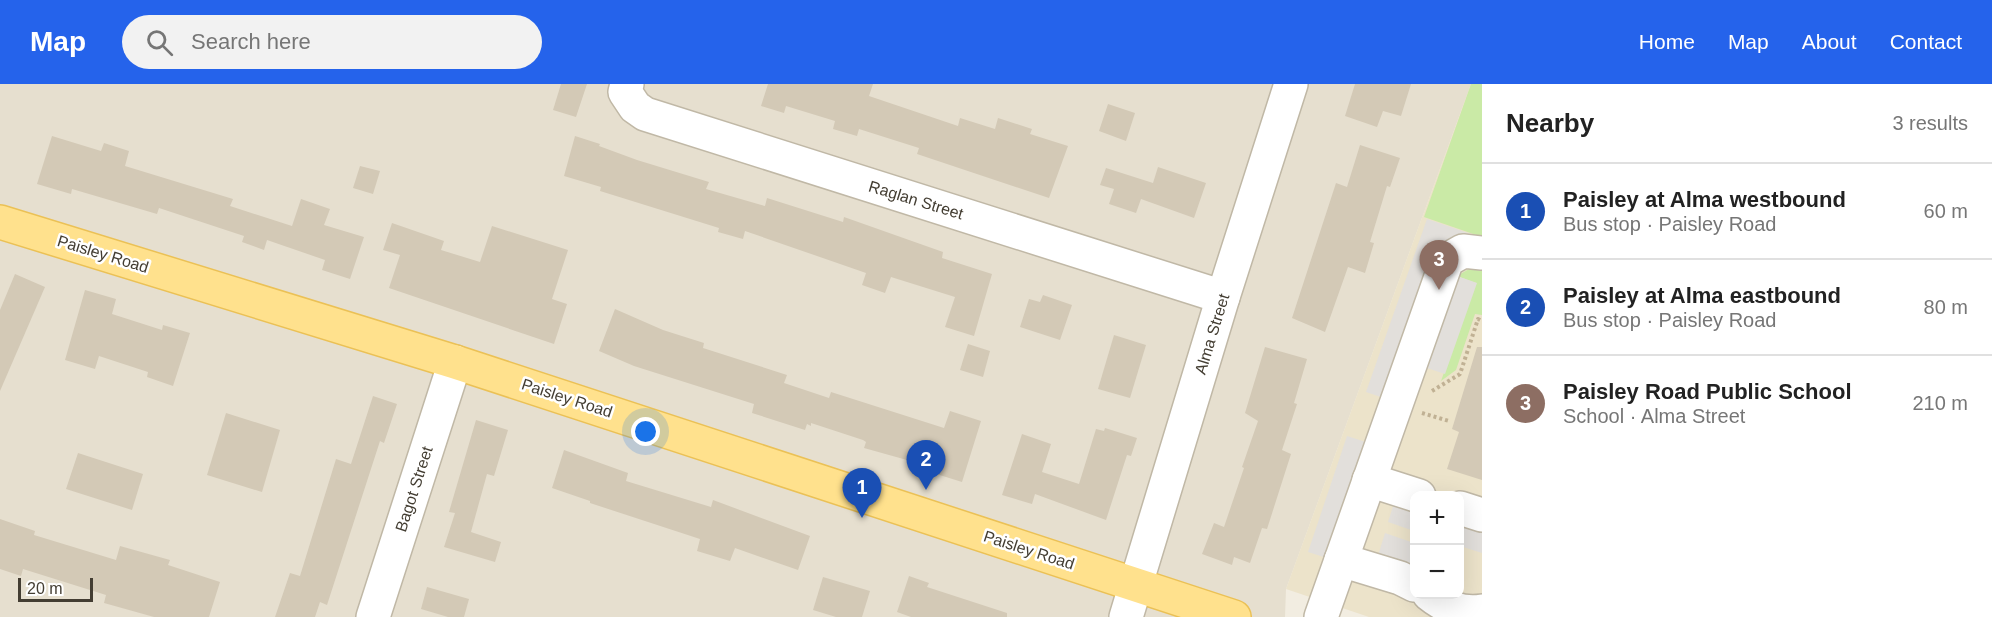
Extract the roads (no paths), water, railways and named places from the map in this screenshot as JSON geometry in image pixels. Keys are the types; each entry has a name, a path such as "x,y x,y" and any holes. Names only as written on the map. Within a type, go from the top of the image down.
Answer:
{"main road":[{"name":"Paisley Road","path":"0,222 455,362 1234,617"}],"street":[{"name":"Raglan Street","path":"627,84 625,92 635,107 645,114 1223,297"},
{"name":"Alma Street","path":"1126,617 1223,297 1292,84"},
{"path":"1321,617 1447,260 1463,251 1482,253"},
{"name":"Bagot Street","path":"374,617 455,362"},
{"path":"1369,480 1410,492"},
{"path":"1464,509 1482,515"},
{"path":"1341,560 1410,583"},
{"path":"1435,599 1442,605 1458,610 1482,611"}],"place":[{"name":"Paisley Road Public School","path":"1439,290"},
{"name":"Paisley at Alma eastbound","path":"926,490"},
{"name":"Paisley at Alma westbound","path":"862,518"}]}
